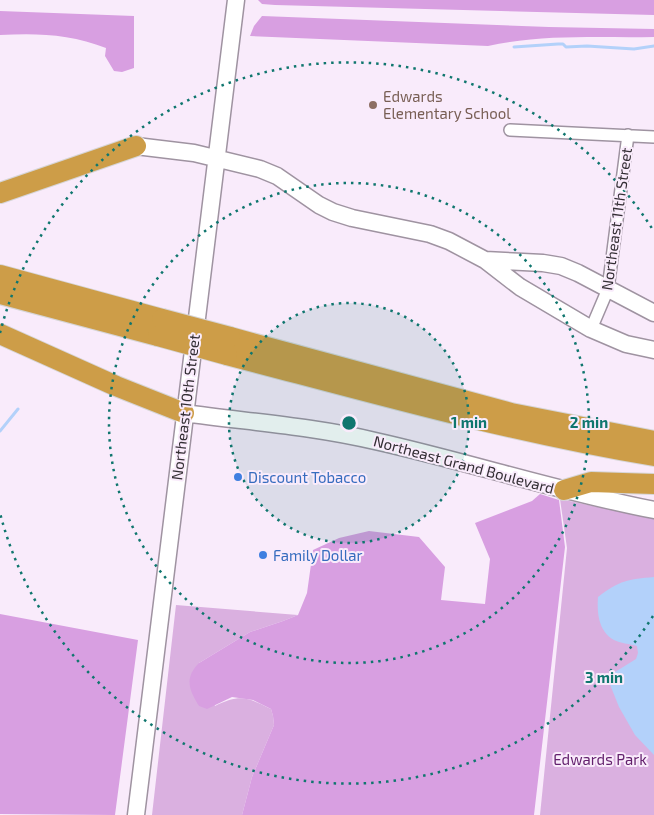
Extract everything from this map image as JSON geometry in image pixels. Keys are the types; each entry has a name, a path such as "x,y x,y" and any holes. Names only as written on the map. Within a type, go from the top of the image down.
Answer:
{"highway":[{"path":"0,193 136,146"},
{"path":"0,275 160,328"},
{"path":"0,294 160,328 505,427 597,447 654,456"},
{"path":"0,334 116,386 184,413"},
{"path":"228,346 501,410 654,441"},
{"path":"564,490 591,482 654,484"}],"main road":[{"name":"Northeast 10th Street","path":"136,815 236,0"},
{"path":"136,146 194,153 260,169 278,176 319,205 333,212 352,218 430,234 449,241 485,260 520,287 591,329 626,344 654,350"},
{"path":"485,260 543,263 561,266 654,313"},
{"name":"Northeast Grand Boulevard","path":"184,413 337,433 422,452 564,490 654,510"}],"street":[{"path":"510,130 654,136"},
{"name":"Northeast 11th Street","path":"591,329 608,289 628,136"}],"green space":[{"name":"Edwards Park","path":"560,499 654,519 654,815 540,815 567,548"},
{"path":"176,605 298,615 250,632 199,663 215,706 231,700 249,700 271,709 273,716 274,725 252,777 242,815 152,815"}],"shaded area":[{"path":"258,0 654,0 654,15 275,5 262,4"},
{"path":"0,11 134,16 134,68 122,72 114,71 105,56 106,48 93,43 67,37 27,34 0,35"},
{"path":"262,16 654,29 654,37 550,38 488,46 250,36 254,26"},
{"path":"540,494 559,500 565,547 534,815 242,815 252,777 274,725 271,709 253,700 232,697 207,709 199,706 190,684 194,668 199,663 250,632 298,615 307,593 313,550 339,538 369,531 419,537 445,567 441,600 485,604 490,559 475,523 532,501"},
{"path":"0,614 138,640 115,815 0,814"}],"water":[{"path":"654,577 654,755 635,735 619,707 609,682 615,672 636,659 638,653 637,646 616,641 605,632 598,615 598,597 618,584"}],"waterway":[{"path":"514,47 563,44 566,47 587,46 634,49 654,46"},
{"path":"0,431 18,409"}],"place":[{"name":"Edwards Elementary School","path":"373,105"},
{"name":"Discount Tobacco","path":"238,477"},
{"name":"Family Dollar","path":"263,555"}]}
